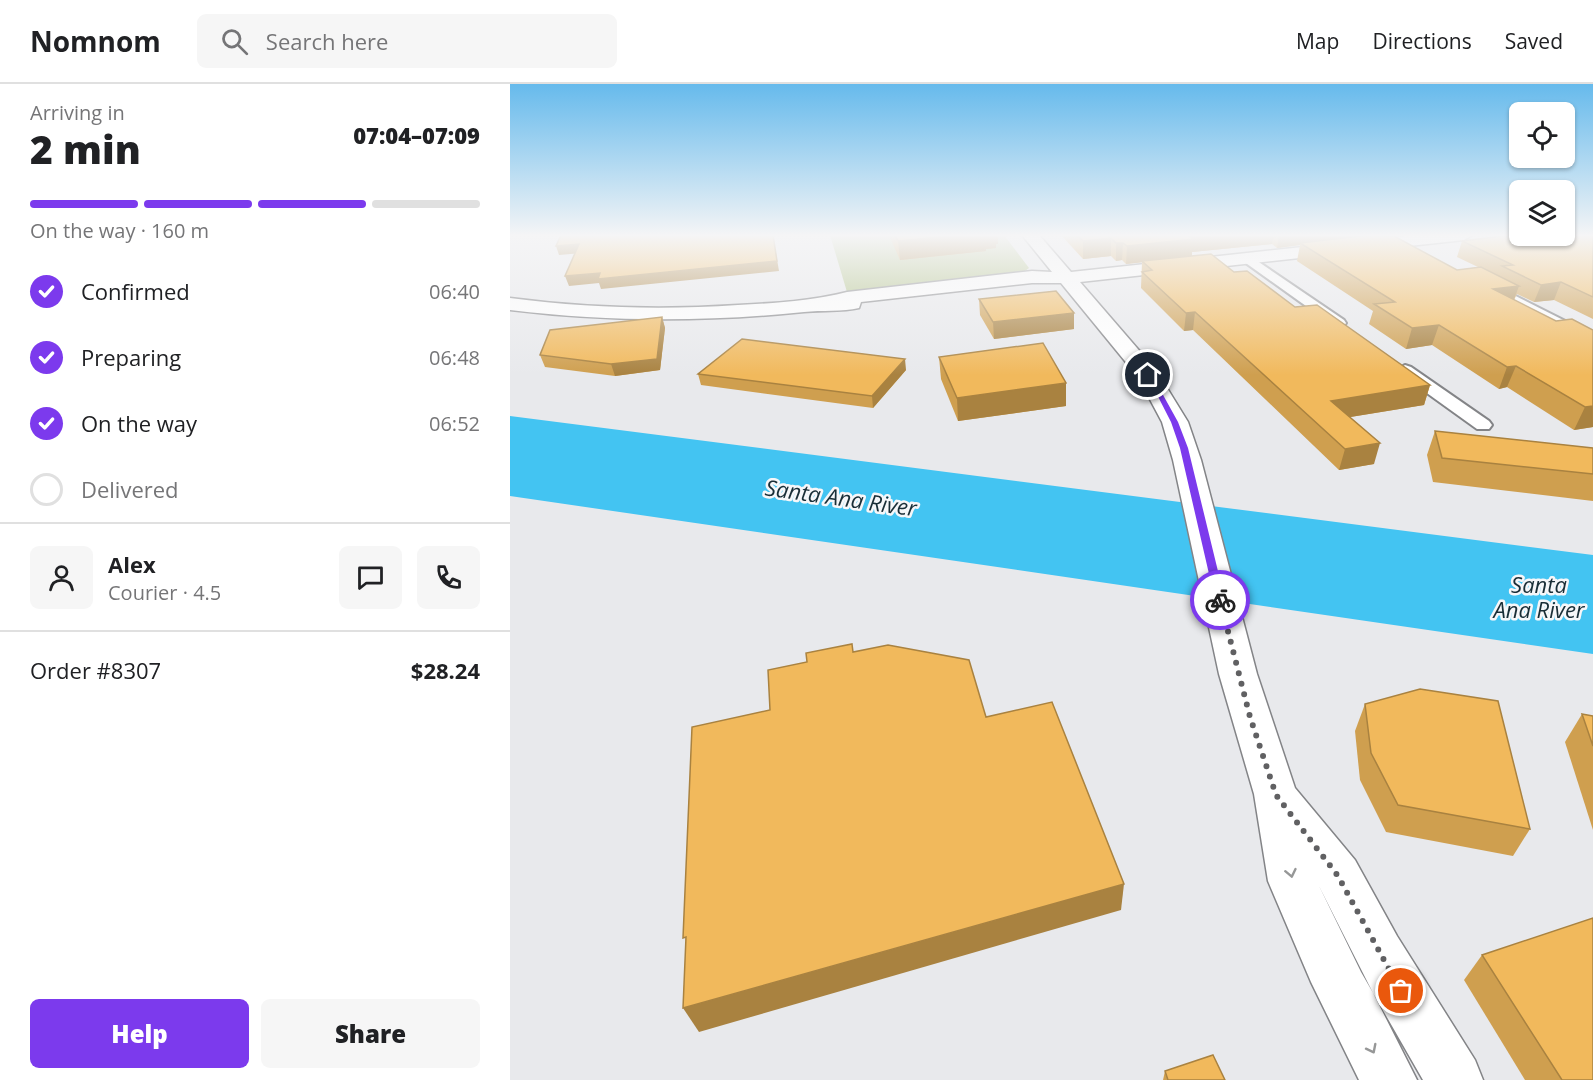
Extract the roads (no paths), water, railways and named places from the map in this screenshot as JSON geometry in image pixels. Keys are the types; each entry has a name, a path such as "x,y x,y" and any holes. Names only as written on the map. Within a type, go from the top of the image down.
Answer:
{"street":[{"path":"510,304 577,312 669,315 757,311 830,303 865,303 1052,281"},
{"path":"1071,281 1148,375 1174,422 1190,472 1250,717 1276,795 1292,881 1329,964 1389,1080"},
{"path":"1281,281 1347,328"},
{"path":"1480,281 1593,341"},
{"path":"1394,362 1483,425"},
{"path":"1276,795 1338,876 1379,954 1455,1080"}],"water":[{"name":"Santa Ana River","path":"510,416 1593,555 1593,654 510,496"}]}
